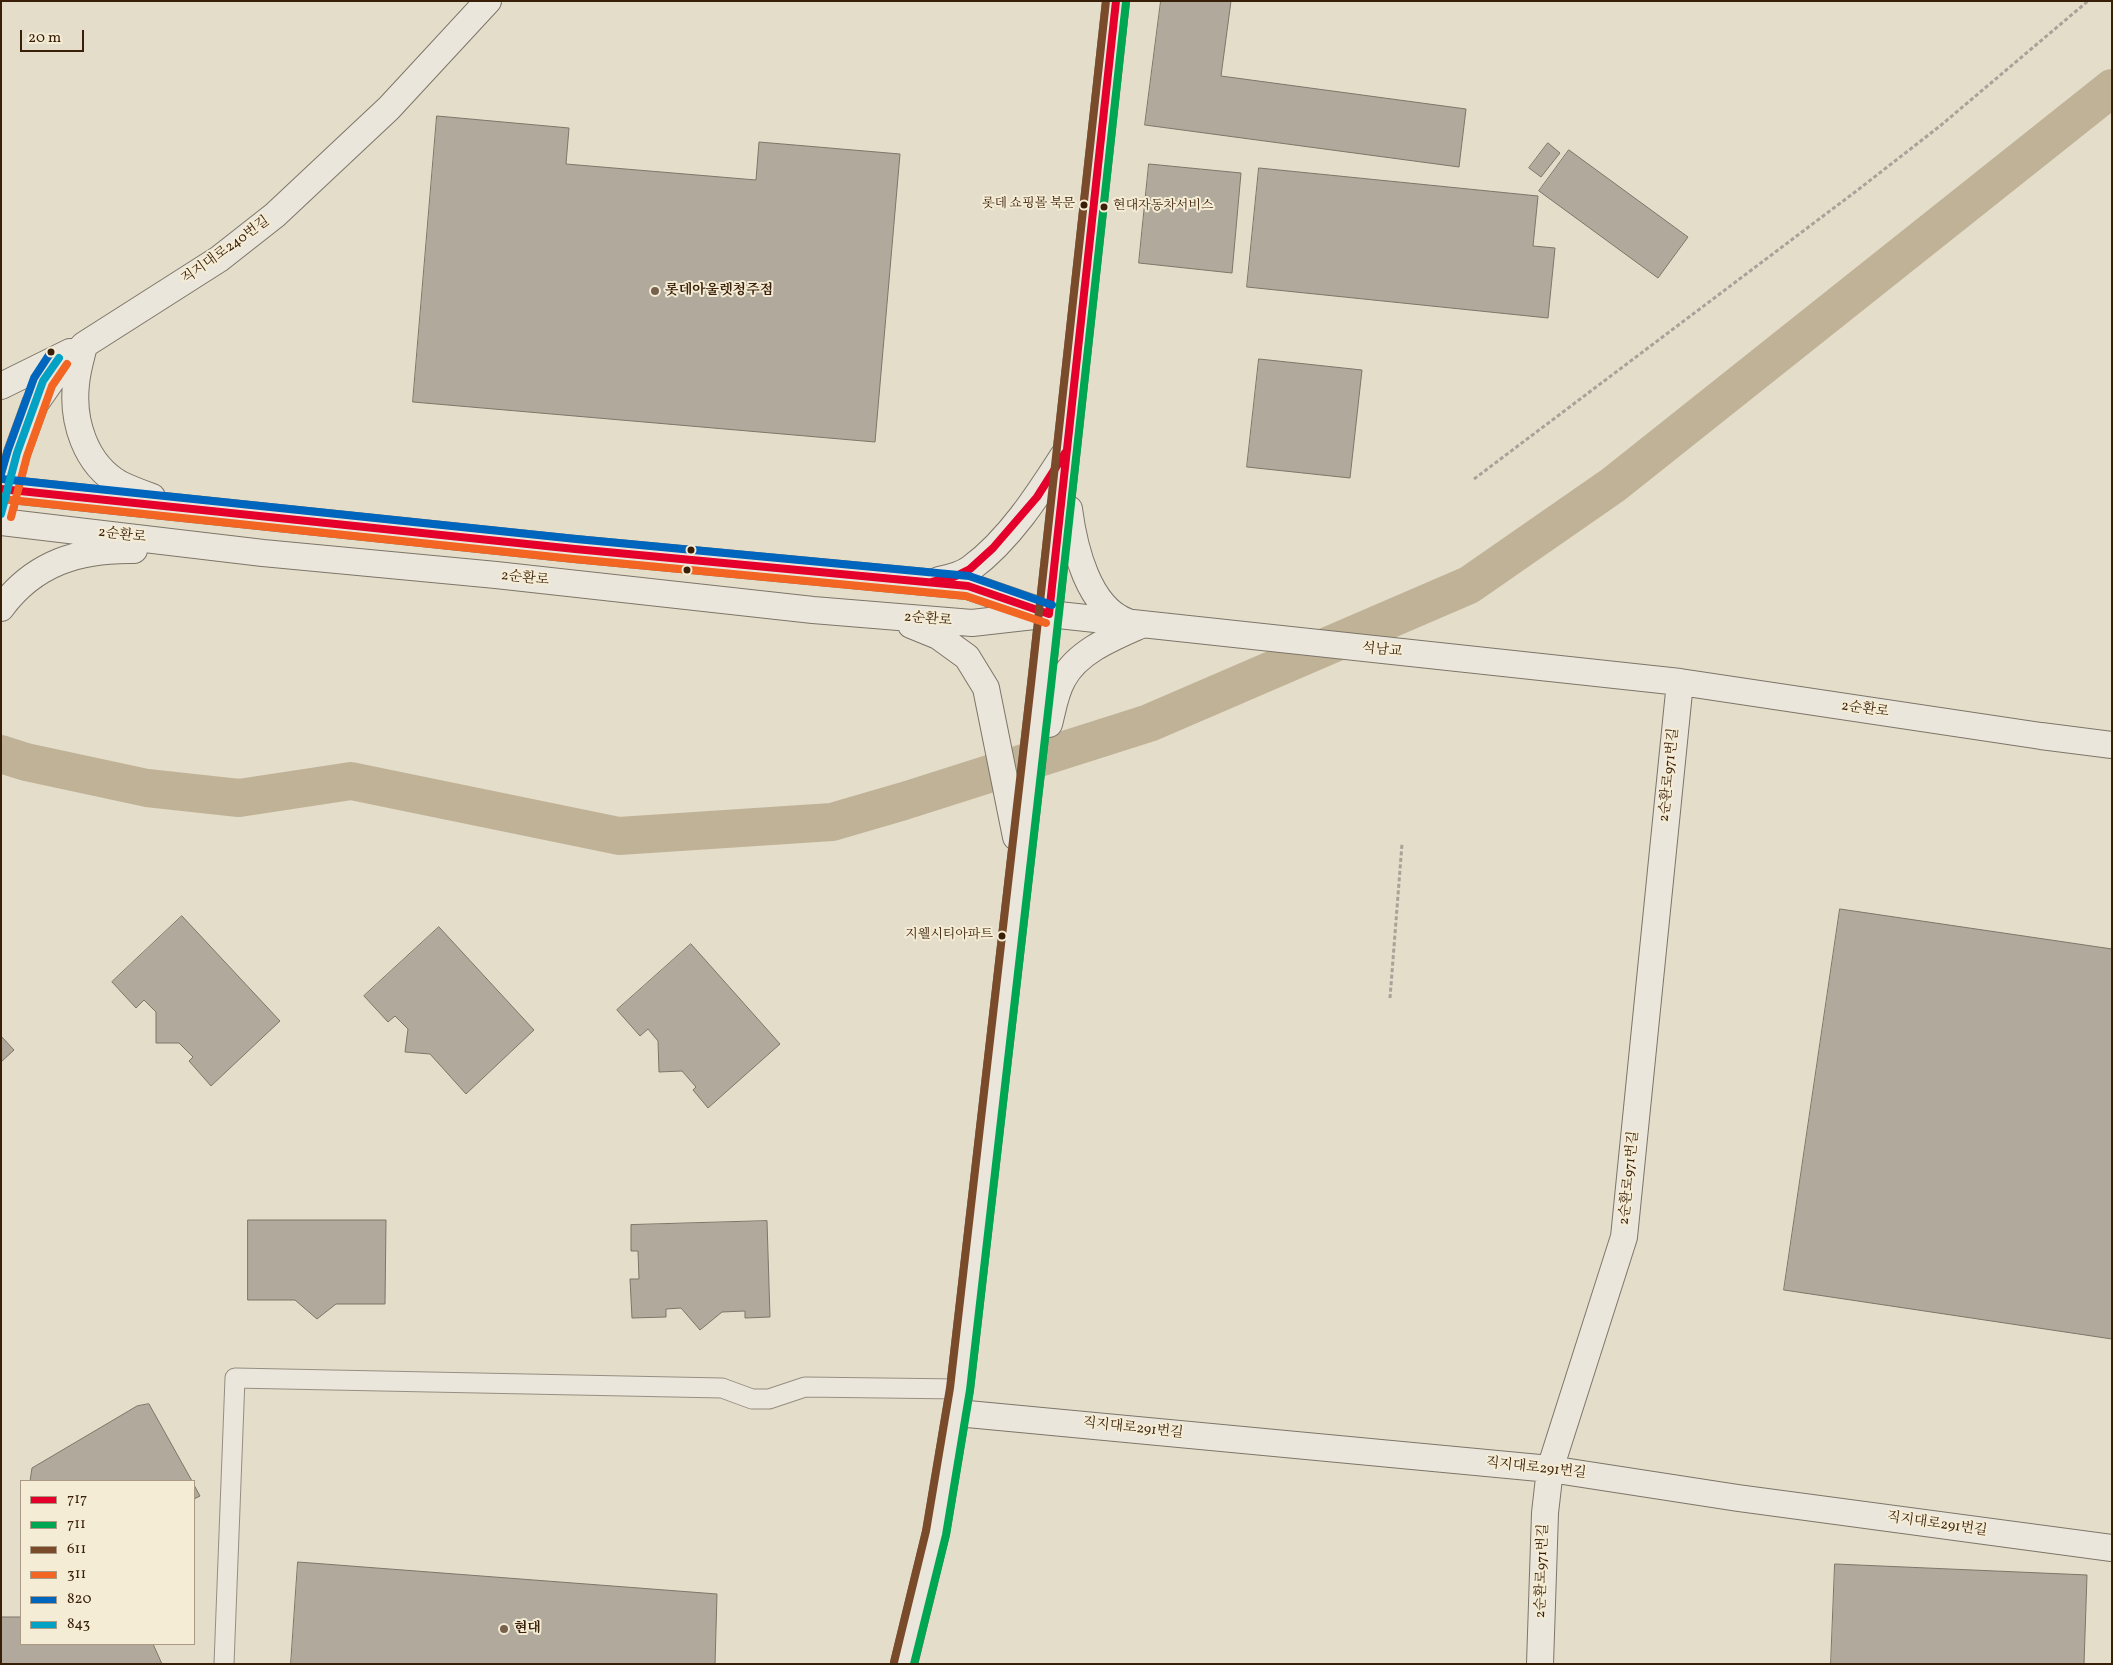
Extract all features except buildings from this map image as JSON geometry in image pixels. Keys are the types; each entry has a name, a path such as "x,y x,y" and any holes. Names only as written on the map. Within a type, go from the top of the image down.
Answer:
{"street":[{"name":"직지대로240번길","path":"1,515 4,489 35,404 54,377 84,345 219,259 275,215 389,108 488,1"},
{"path":"904,1664 936,1534 959,1401 1024,844 1048,692 1048,614 1116,1"},
{"path":"1,386 84,345"},
{"path":"84,345 76,383 76,413 82,438 96,464 119,483 175,507"},
{"path":"35,404 38,368"},
{"path":"932,582 956,576 970,569 992,548 1037,497 1066,451"},
{"path":"1066,451 1068,500 1074,543 1088,579 1105,608 1126,621 1144,625"},
{"name":"2순환로","path":"4,489 575,549 968,586 1048,614 1144,625"},
{"name":"2순환로","path":"1,522 263,553 892,617 972,623 1048,614"},
{"path":"1,608 23,582 40,570 60,561 89,553 122,550 263,553"},
{"path":"892,617 938,636 967,657 986,688 1008,797 1024,844"},
{"path":"1048,692 1079,661 1114,636 1144,625"},
{"name":"석남교","path":"1144,625 1618,677"},
{"name":"2순환로","path":"1618,677 1680,682 2112,745"},
{"name":"2순환로971번길","path":"1540,1664 1545,1513 1550,1470 1624,1237 1680,682"},
{"path":"224,1664 235,1378 722,1388 752,1398 769,1399 805,1386 959,1401"},
{"name":"직지대로291번길","path":"959,1401 1550,1470 1738,1498 2112,1548"}],"path":[{"path":"1474,479 1940,126 2088,1"},
{"path":"1390,998 1402,844"}],"waterway":[{"path":"1,754 26,762 147,788 239,798 351,781 619,836 832,822 904,801 1149,723 1469,585 1613,485 2112,88"}],"transit line":[{"name":"611","path":"894,1662 926,1531 950,1388 1031,684 1106,1"},
{"name":"717","path":"1049,614 1116,1"},
{"name":"711","path":"914,1664 946,1535 970,1390 1051,686 1126,2"},
{"name":"820","path":"1,474 34,378 51,352"},
{"name":"843","path":"1,514 17,453 43,381 59,358"},
{"name":"311","path":"11,517 27,456 52,386 67,364"},
{"name":"717","path":"932,582 956,576 970,569 993,548 1037,497 1065,453"},
{"name":"820","path":"2,479 576,539 969,576 1052,605"},
{"name":"717","path":"1,489 575,549 968,586 1049,614"},
{"name":"311","path":"1,499 574,559 966,596 1046,623"}],"place":[{"name":"롯데 쇼핑몰 북문","path":"1084,205"},
{"name":"현대자동차서비스","path":"1104,207"},
{"name":"롯데아울렛청주점","path":"655,291"},
{"name":"지웰시티아파트","path":"1002,936"},
{"name":"현대","path":"504,1629"}]}
